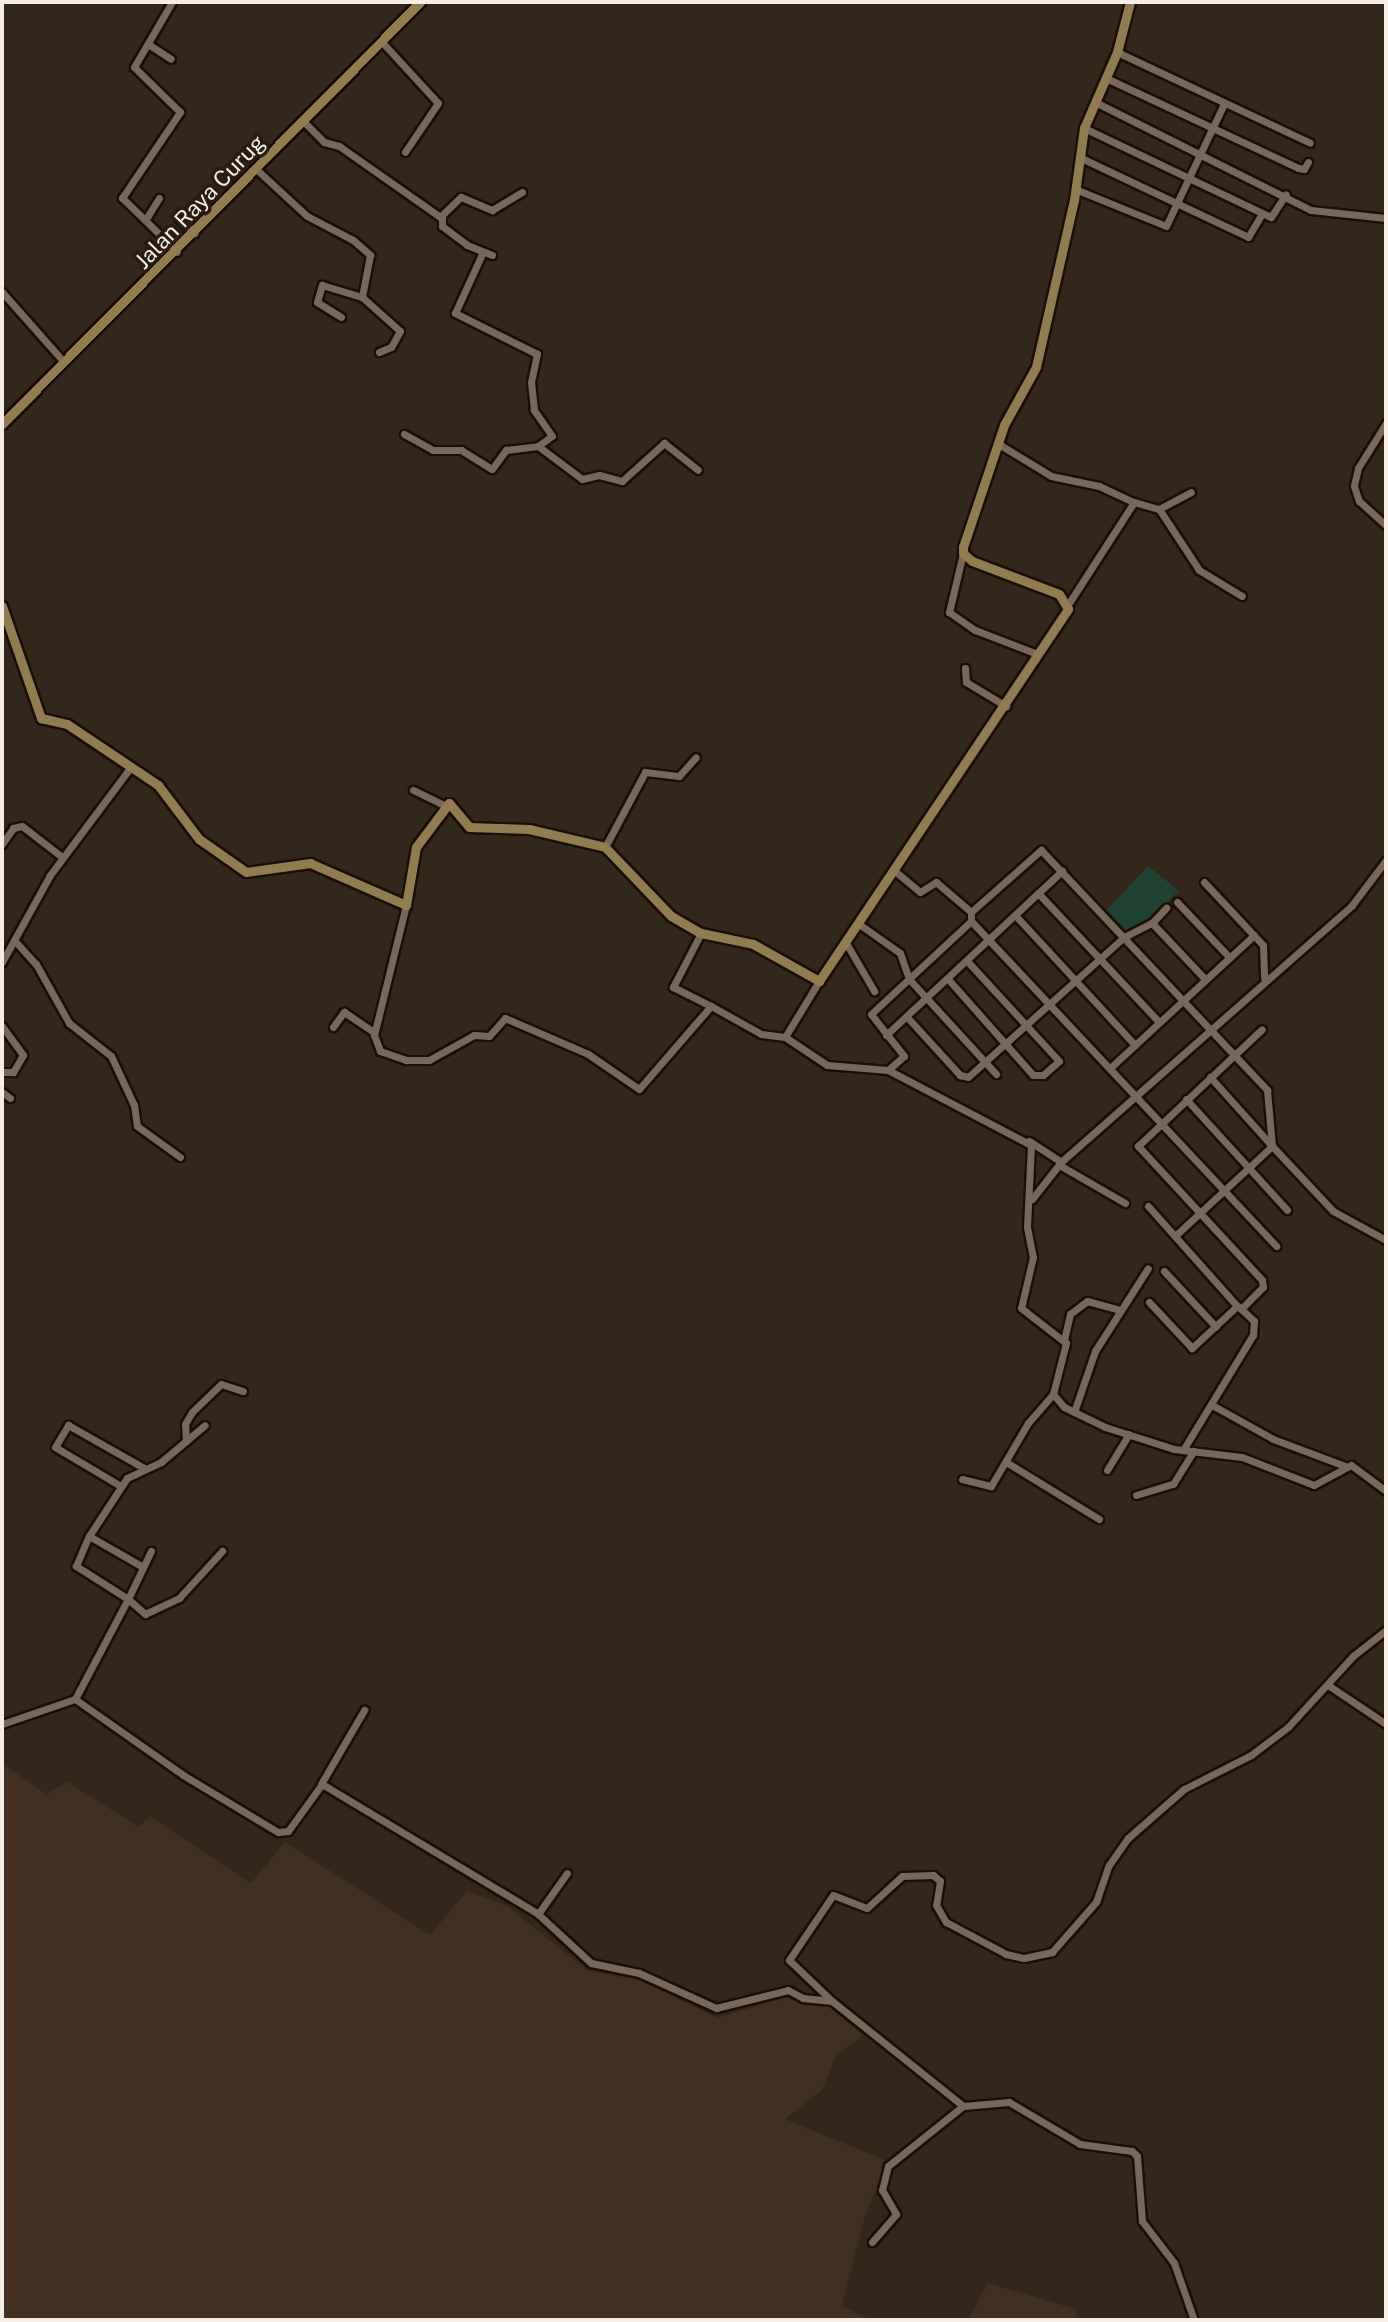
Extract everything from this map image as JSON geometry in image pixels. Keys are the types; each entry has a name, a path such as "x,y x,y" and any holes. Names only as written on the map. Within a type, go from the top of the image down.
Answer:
{"street":[{"path":"172,2 134,72 180,112 122,198 177,252"},
{"name":"Jalan Raya Curug","path":"2,424 195,235 420,2"},
{"path":"1035,653 975,630 950,614 963,553 997,443 1036,367 1075,189 1084,128 1117,52 1130,2"},
{"path":"381,41 438,103 405,152"},
{"path":"148,44 171,59"},
{"path":"1117,52 1310,143"},
{"path":"1106,78 1302,170 1308,162"},
{"path":"1095,102 1322,213 1386,218"},
{"path":"1075,189 1165,227 1224,104"},
{"path":"304,122 325,143 339,146 442,218"},
{"path":"1084,128 1262,214 1275,216 1286,194"},
{"path":"1079,157 1249,237 1262,214"},
{"path":"256,169 307,216 367,252 362,297"},
{"path":"492,255 482,254 442,226 442,218 461,197 492,210 522,192"},
{"path":"145,220 159,198"},
{"path":"179,219 195,235"},
{"path":"404,434 433,450 461,450 492,469 506,450 538,446 552,434 534,410 531,382 537,354 455,313 482,254"},
{"path":"341,317 317,302 322,285 362,297 400,329 391,347 379,352"},
{"path":"2,292 63,361"},
{"path":"1386,423 1358,468 1354,486 1359,501 1386,525"},
{"path":"538,446 582,479 599,475 622,481 664,443 698,470"},
{"path":"997,443 1051,476 1099,486 1134,502 1159,509 1199,570 1242,596"},
{"path":"1159,509 1191,492"},
{"path":"785,1037 819,981 1006,706 1035,653 1134,502"},
{"path":"963,553 1048,589 1069,603"},
{"path":"2,606 41,718 67,724 162,788 199,839 246,872 310,863 406,905"},
{"path":"965,668 966,682 1006,706"},
{"path":"605,847 645,772 679,776 696,757"},
{"path":"2,962 62,857 130,768"},
{"path":"413,790 444,805"},
{"path":"711,1006 639,1089 588,1054 509,1019 501,1019 489,1036 474,1035 420,1061 380,1051 374,1032 406,905 416,847 444,805 451,803 462,822 474,828 529,829 605,847 652,901 701,933 753,944 819,981"},
{"path":"2,844 19,825 62,857"},
{"path":"888,1070 905,1057 871,1014 1040,850 1267,1090 1272,1146 1176,1235"},
{"path":"1032,1199 1061,1164 1207,1028 1352,905 1386,860"},
{"path":"886,1035 1062,871"},
{"path":"896,872 920,892 936,882 971,916 1047,1004 1276,1246"},
{"path":"1204,882 1265,948 1264,978"},
{"path":"1038,893 1159,1022"},
{"path":"1177,902 1229,957"},
{"path":"907,1017 962,1077 971,1076 1099,958 1124,937 1152,923 1166,908"},
{"path":"1015,915 1135,1045"},
{"path":"1152,923 1205,979"},
{"path":"859,924 900,953 909,979 996,1074"},
{"path":"701,933 674,990 711,1006 761,1034 785,1037 827,1065 888,1070 1029,1141 1125,1203"},
{"path":"1110,1068 1254,935"},
{"path":"15,941 36,964 69,1023 111,1056 134,1105 137,1126 180,1157"},
{"path":"846,943 874,991"},
{"path":"948,979 1037,1077 1059,1061 967,961"},
{"path":"333,1027 344,1012 374,1032"},
{"path":"2,1026 23,1055 13,1072 2,1072"},
{"path":"1149,1302 1192,1348 1263,1283 1139,1148 1161,1121 1262,1029"},
{"path":"1210,1077 1333,1211 1386,1240"},
{"path":"2,1092 10,1098"},
{"path":"1186,1099 1287,1210"},
{"path":"1029,1141 1032,1199 1027,1227 1033,1257 1021,1308 1064,1340"},
{"path":"1148,1206 1254,1321 1255,1330 1183,1450"},
{"path":"1074,1412 1095,1351 1148,1268"},
{"path":"1164,1271 1216,1327"},
{"path":"962,1479 991,1486 1028,1423 1053,1394 1067,1350 1064,1340 1066,1321 1081,1305 1091,1301 1120,1310"},
{"path":"186,1441 185,1424 192,1412 218,1387 225,1383 243,1391"},
{"path":"1053,1394 1074,1412 1129,1434 1183,1450 1242,1457 1314,1485 1326,1483 1345,1466"},
{"path":"1212,1405 1273,1439 1363,1470 1386,1491"},
{"path":"119,1485 55,1447 68,1425 144,1468"},
{"path":"205,1425 161,1462 144,1468 119,1485 89,1536 77,1568 128,1599 145,1614 175,1601 222,1551"},
{"path":"1107,1470 1129,1434"},
{"path":"1136,1495 1173,1484 1194,1451"},
{"path":"1006,1462 1099,1519"},
{"path":"89,1536 143,1567"},
{"path":"2,1724 75,1699 151,1551"},
{"path":"963,2106 832,2001 789,1960 833,1895 867,1908 902,1876 933,1875 940,1884 936,1905 946,1922 1006,1954 1024,1958 1052,1952 1096,1902 1109,1865 1128,1838 1184,1789 1265,1746 1386,1630"},
{"path":"1328,1685 1384,1719"},
{"path":"75,1699 183,1775 278,1832 288,1831 321,1784 364,1710"},
{"path":"321,1784 538,1914 588,1962 639,1973 716,2008 788,1990 803,1998 832,2001"},
{"path":"538,1914 567,1873"},
{"path":"872,2242 896,2214 882,2190 888,2166 963,2106 1009,2102 1080,2144 1134,2152 1142,2221 1174,2263 1194,2320"}],"shaded area":[{"path":"2,1763 46,1794 67,1782 139,1827 150,1816 251,1883 285,1842 430,1935 467,1891 507,1906 588,1971 640,1980 717,2018 787,1997 802,2005 830,2007 863,2035 835,2057 822,2090 785,2119 887,2161 864,2219 842,2306 871,2320 2,2320"},
{"path":"988,2283 1075,2309 1078,2320 968,2320"}],"green space":[{"path":"1148,866 1179,891 1126,938 1104,913"}]}
